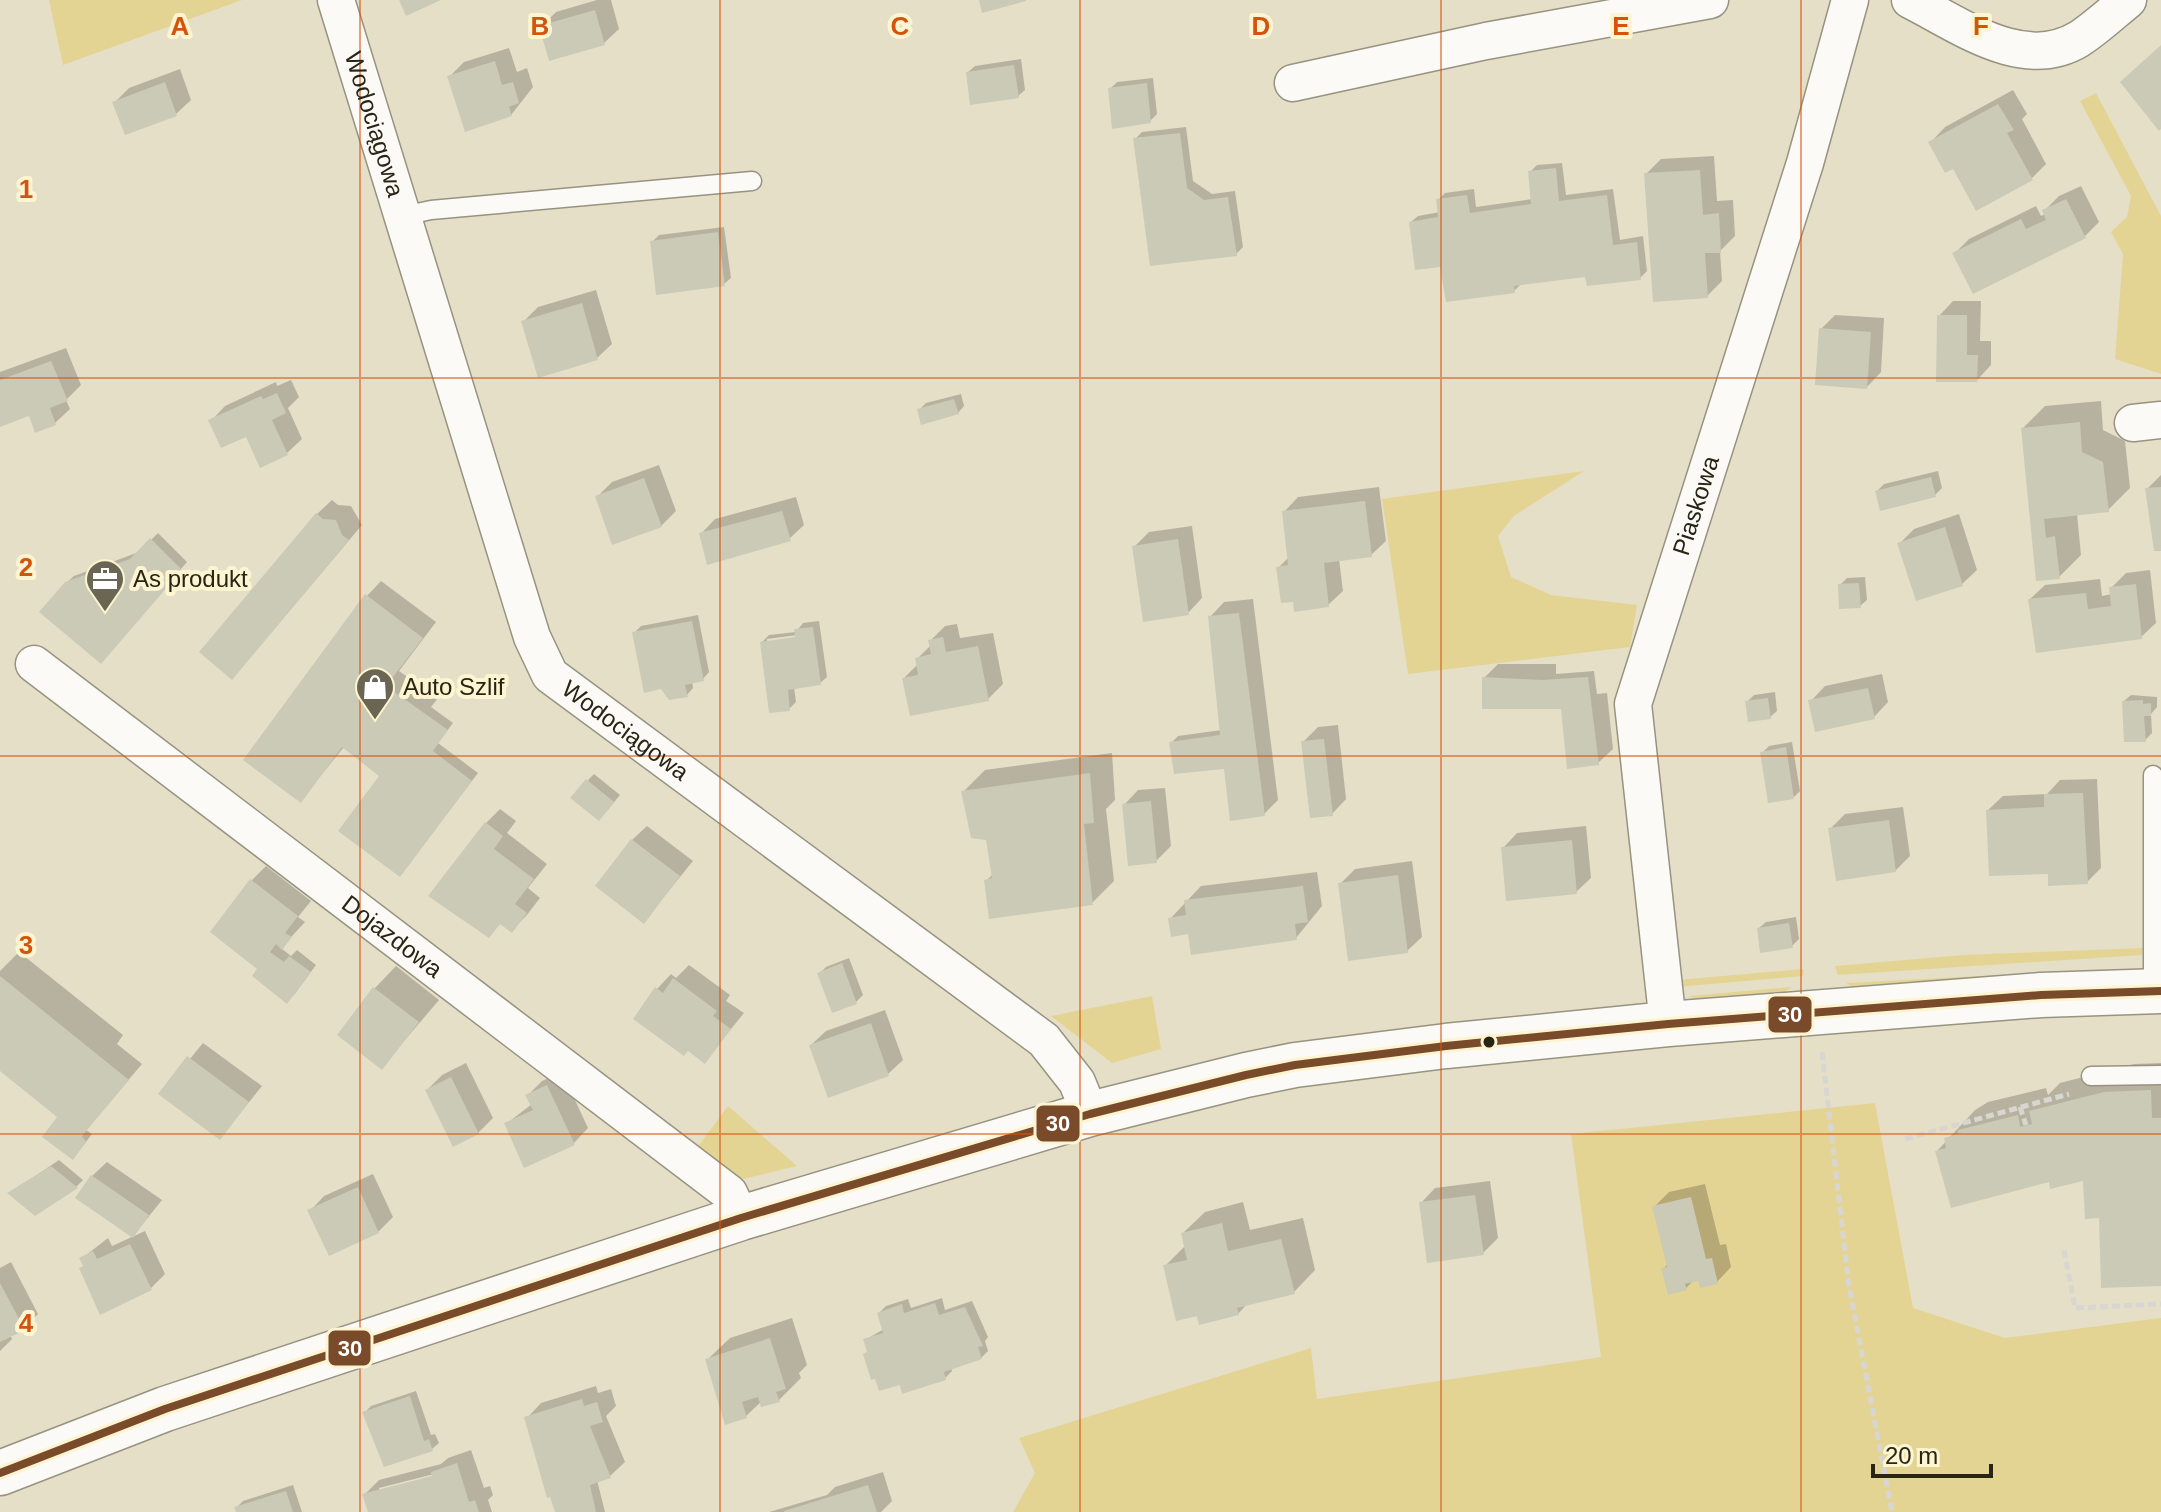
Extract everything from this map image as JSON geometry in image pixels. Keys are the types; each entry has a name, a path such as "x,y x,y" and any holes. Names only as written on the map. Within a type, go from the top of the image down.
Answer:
{"main road":[{"path":"0,1473 157,1412 741,1218 1090,1114 1295,1065 1668,1024 2041,995 2157,991"}],"street":[{"name":"Wodociągowa","path":"336,0 532,637 550,675 1044,1040 1077,1082 1090,1114"},
{"path":"1293,83 1486,41 1710,0"},
{"name":"Piaskowa","path":"1668,1024 1633,704 1805,163 1850,0"},
{"path":"1910,0 1984,37 2032,53 2079,39 2128,0"},
{"name":"Dojazdowa","path":"34,664 729,1193 741,1218"}],"lane":[{"path":"403,216 431,210 752,181"},
{"path":"2153,775 2157,991"},
{"path":"2091,1076 2161,1075"}],"path":[{"path":"1820,1039 1849,1286 1892,1512"},
{"path":"1905,1139 2094,1087 2091,1076"},
{"path":"2020,1107 2026,1125"},
{"path":"2064,1250 2075,1308 2161,1304"}],"shaded area":[{"path":"49,0 242,0 63,65"},
{"path":"2096,93 2161,216 2161,374 2115,359 2123,254 2111,232 2127,217 2131,196 2080,101"},
{"path":"1584,471 1514,516 1498,536 1511,577 1551,595 1637,605 1630,647 1408,674 1382,499"},
{"path":"2143,948 2142,955 1838,975 1835,966 1963,955"},
{"path":"1804,969 1803,976 1676,987 1677,980"},
{"path":"2018,974 2021,977 1853,987 1846,983"},
{"path":"1792,987 1783,993 1696,999 1689,996"},
{"path":"1152,996 1161,1049 1112,1063 1051,1016"},
{"path":"1875,1103 1913,1308 2005,1338 2161,1318 2161,1512 1013,1512 1035,1473 1019,1438 1311,1348 1317,1399 1601,1357 1571,1134"},
{"path":"728,1106 797,1166 743,1179 694,1152"}],"building":[{"path":"399,0 441,0 406,16"},
{"path":"979,0 1026,0 1026,1 982,13"},
{"path":"595,10 605,45 549,61 539,26"},
{"path":"2161,45 2161,129 2159,131 2120,82"},
{"path":"495,61 502,85 513,82 519,103 509,107 512,116 465,132 447,76"},
{"path":"1014,65 1019,98 970,105 966,72"},
{"path":"165,82 177,116 125,135 112,102"},
{"path":"1147,83 1151,123 1112,129 1108,88"},
{"path":"1998,104 2014,130 2007,133 2033,180 1976,211 1953,169 1945,173 1928,142"},
{"path":"1180,133 1187,188 1204,200 1228,197 1237,256 1150,266 1133,138"},
{"path":"1556,168 1559,201 1607,195 1613,245 1637,242 1641,280 1587,286 1585,277 1514,286 1515,293 1446,302 1440,267 1415,270 1409,222 1438,217 1436,199 1467,195 1470,213 1531,204 1528,171"},
{"path":"1700,170 1703,215 1719,213 1721,253 1705,253 1708,298 1653,302 1644,173"},
{"path":"2066,199 2086,238 1973,294 1952,253 2021,219 2026,229 2046,220 2042,210"},
{"path":"718,232 725,286 656,295 650,241"},
{"path":"582,303 598,360 538,378 521,321"},
{"path":"1937,315 1967,315 1967,355 1978,355 1977,382 1936,382"},
{"path":"1819,328 1871,332 1867,389 1815,385"},
{"path":"51,361 68,401 50,408 56,425 35,433 29,416 0,427 0,380"},
{"path":"277,393 286,413 272,420 288,455 260,468 246,437 221,448 208,420 261,396 263,399"},
{"path":"954,399 959,414 921,425 917,409"},
{"path":"2080,422 2082,452 2103,462 2109,512 2044,519 2046,538 2055,536 2060,579 2036,581 2021,428"},
{"path":"1931,477 1936,497 1880,511 1875,491"},
{"path":"644,478 662,527 612,545 595,496"},
{"path":"2161,487 2161,551 2154,551 2145,488"},
{"path":"1365,501 1372,557 1324,563 1329,607 1294,612 1293,602 1281,603 1276,567 1288,565 1282,511"},
{"path":"782,511 791,541 707,565 699,533"},
{"path":"316,513 323,519 336,520 342,535 349,540 232,680 199,652"},
{"path":"1945,527 1963,586 1916,601 1897,543"},
{"path":"150,538 182,570 101,664 39,612 65,582 130,559"},
{"path":"1178,539 1189,615 1143,622 1132,546"},
{"path":"1859,583 1861,608 1839,609 1838,584"},
{"path":"2136,584 2142,639 2036,653 2028,599 2086,593 2088,609 2111,606 2109,587"},
{"path":"365,594 423,638 386,686 448,730 433,751 472,781 400,877 338,831 379,776 342,747 301,803 243,760"},
{"path":"1239,613 1265,816 1230,821 1224,769 1174,774 1169,742 1220,735 1208,616"},
{"path":"692,621 704,681 685,685 688,697 669,700 661,689 644,693 632,632"},
{"path":"813,627 821,685 788,690 790,711 769,713 760,642 795,637 794,629"},
{"path":"943,637 946,652 978,646 989,701 910,716 902,678 918,675 915,658 931,654 928,640"},
{"path":"1482,677 1542,680 1588,677 1599,765 1567,769 1561,709 1482,709"},
{"path":"1868,688 1875,719 1815,732 1808,700"},
{"path":"1768,698 1771,719 1748,722 1745,701"},
{"path":"2143,700 2143,704 2151,703 2151,716 2144,716 2146,742 2124,742 2122,701"},
{"path":"1324,739 1333,816 1310,818 1301,741"},
{"path":"1786,747 1794,799 1768,803 1760,752"},
{"path":"1090,773 1094,823 1084,824 1093,905 989,919 984,880 992,878 986,840 971,838 961,791"},
{"path":"586,779 614,802 599,821 570,798"},
{"path":"2083,793 2088,884 2048,886 2048,874 1989,876 1986,810 2044,807 2044,794"},
{"path":"1151,801 1157,863 1128,866 1122,804"},
{"path":"1889,820 1896,872 1836,881 1828,828"},
{"path":"485,822 503,836 494,849 534,879 515,904 527,913 512,933 500,924 489,938 428,896"},
{"path":"631,839 680,876 644,924 595,886"},
{"path":"1572,840 1577,894 1506,901 1501,847"},
{"path":"1398,875 1408,953 1348,961 1338,883"},
{"path":"250,879 298,916 285,933 292,937 282,950 276,944 270,952 284,962 289,956 311,972 287,1004 252,976 257,969 210,932"},
{"path":"1303,886 1308,922 1295,924 1297,940 1191,955 1188,934 1171,937 1168,918 1186,915 1184,900"},
{"path":"1789,923 1793,948 1760,953 1757,928"},
{"path":"842,963 857,1004 832,1013 817,973"},
{"path":"0,976 129,1080 82,1136 86,1142 73,1160 42,1137 57,1117 0,1071"},
{"path":"673,978 717,1011 713,1016 731,1029 705,1064 688,1051 684,1056 633,1019 655,987 663,993"},
{"path":"373,987 419,1022 382,1070 337,1035"},
{"path":"871,1023 889,1076 828,1098 809,1045"},
{"path":"187,1056 249,1102 220,1140 158,1094"},
{"path":"451,1077 479,1134 453,1147 425,1090"},
{"path":"547,1085 575,1145 524,1168 504,1123 533,1110 525,1095"},
{"path":"2151,1090 2152,1118 2161,1118 2161,1286 2101,1288 2099,1218 2085,1219 2083,1181 2050,1189 2049,1182 1951,1208 1935,1151 1946,1148 1944,1138 1958,1134 1958,1130 2018,1115 2020,1127 2032,1124 2029,1111 2104,1092"},
{"path":"51,1166 78,1188 35,1216 7,1193"},
{"path":"91,1175 149,1215 133,1238 75,1198"},
{"path":"358,1187 379,1233 329,1256 307,1210"},
{"path":"1475,1195 1484,1255 1427,1263 1419,1202"},
{"path":"1691,1197 1706,1259 1712,1258 1718,1284 1700,1288 1698,1281 1685,1284 1687,1290 1668,1295 1661,1268 1667,1267 1652,1206"},
{"path":"1222,1223 1228,1251 1281,1239 1295,1294 1237,1308 1239,1315 1199,1325 1197,1316 1176,1321 1163,1265 1187,1260 1181,1233"},
{"path":"130,1244 152,1290 100,1315 79,1268 83,1266 79,1258 93,1251 97,1259"},
{"path":"0,1283 25,1330 0,1342"},
{"path":"935,1303 939,1315 965,1307 983,1346 978,1347 982,1359 944,1372 946,1380 902,1394 900,1385 879,1391 875,1379 871,1380 863,1354 867,1352 863,1339 883,1333 877,1313 902,1304 904,1313"},
{"path":"770,1338 786,1389 776,1392 780,1402 761,1407 758,1397 742,1402 747,1418 725,1425 705,1359"},
{"path":"410,1396 424,1441 429,1439 433,1451 384,1467 362,1412"},
{"path":"582,1399 584,1406 597,1402 603,1422 590,1426 611,1478 590,1485 596,1512 555,1512 550,1497 547,1498 524,1417"},
{"path":"457,1463 469,1502 475,1500 479,1512 368,1512 362,1494 432,1476 431,1472"},
{"path":"868,1485 877,1512 784,1512 784,1511"},
{"path":"286,1491 293,1512 236,1512 234,1507"}],"transit line":[{"name":"30","path":"0,1473 165,1409 741,1218 1090,1114 1246,1075 1295,1065 1446,1046 1668,1024 2041,995 2161,991"}],"place":[{"name":"As produkt","path":"105,613"},
{"name":"Auto Szlif","path":"375,721"}]}
